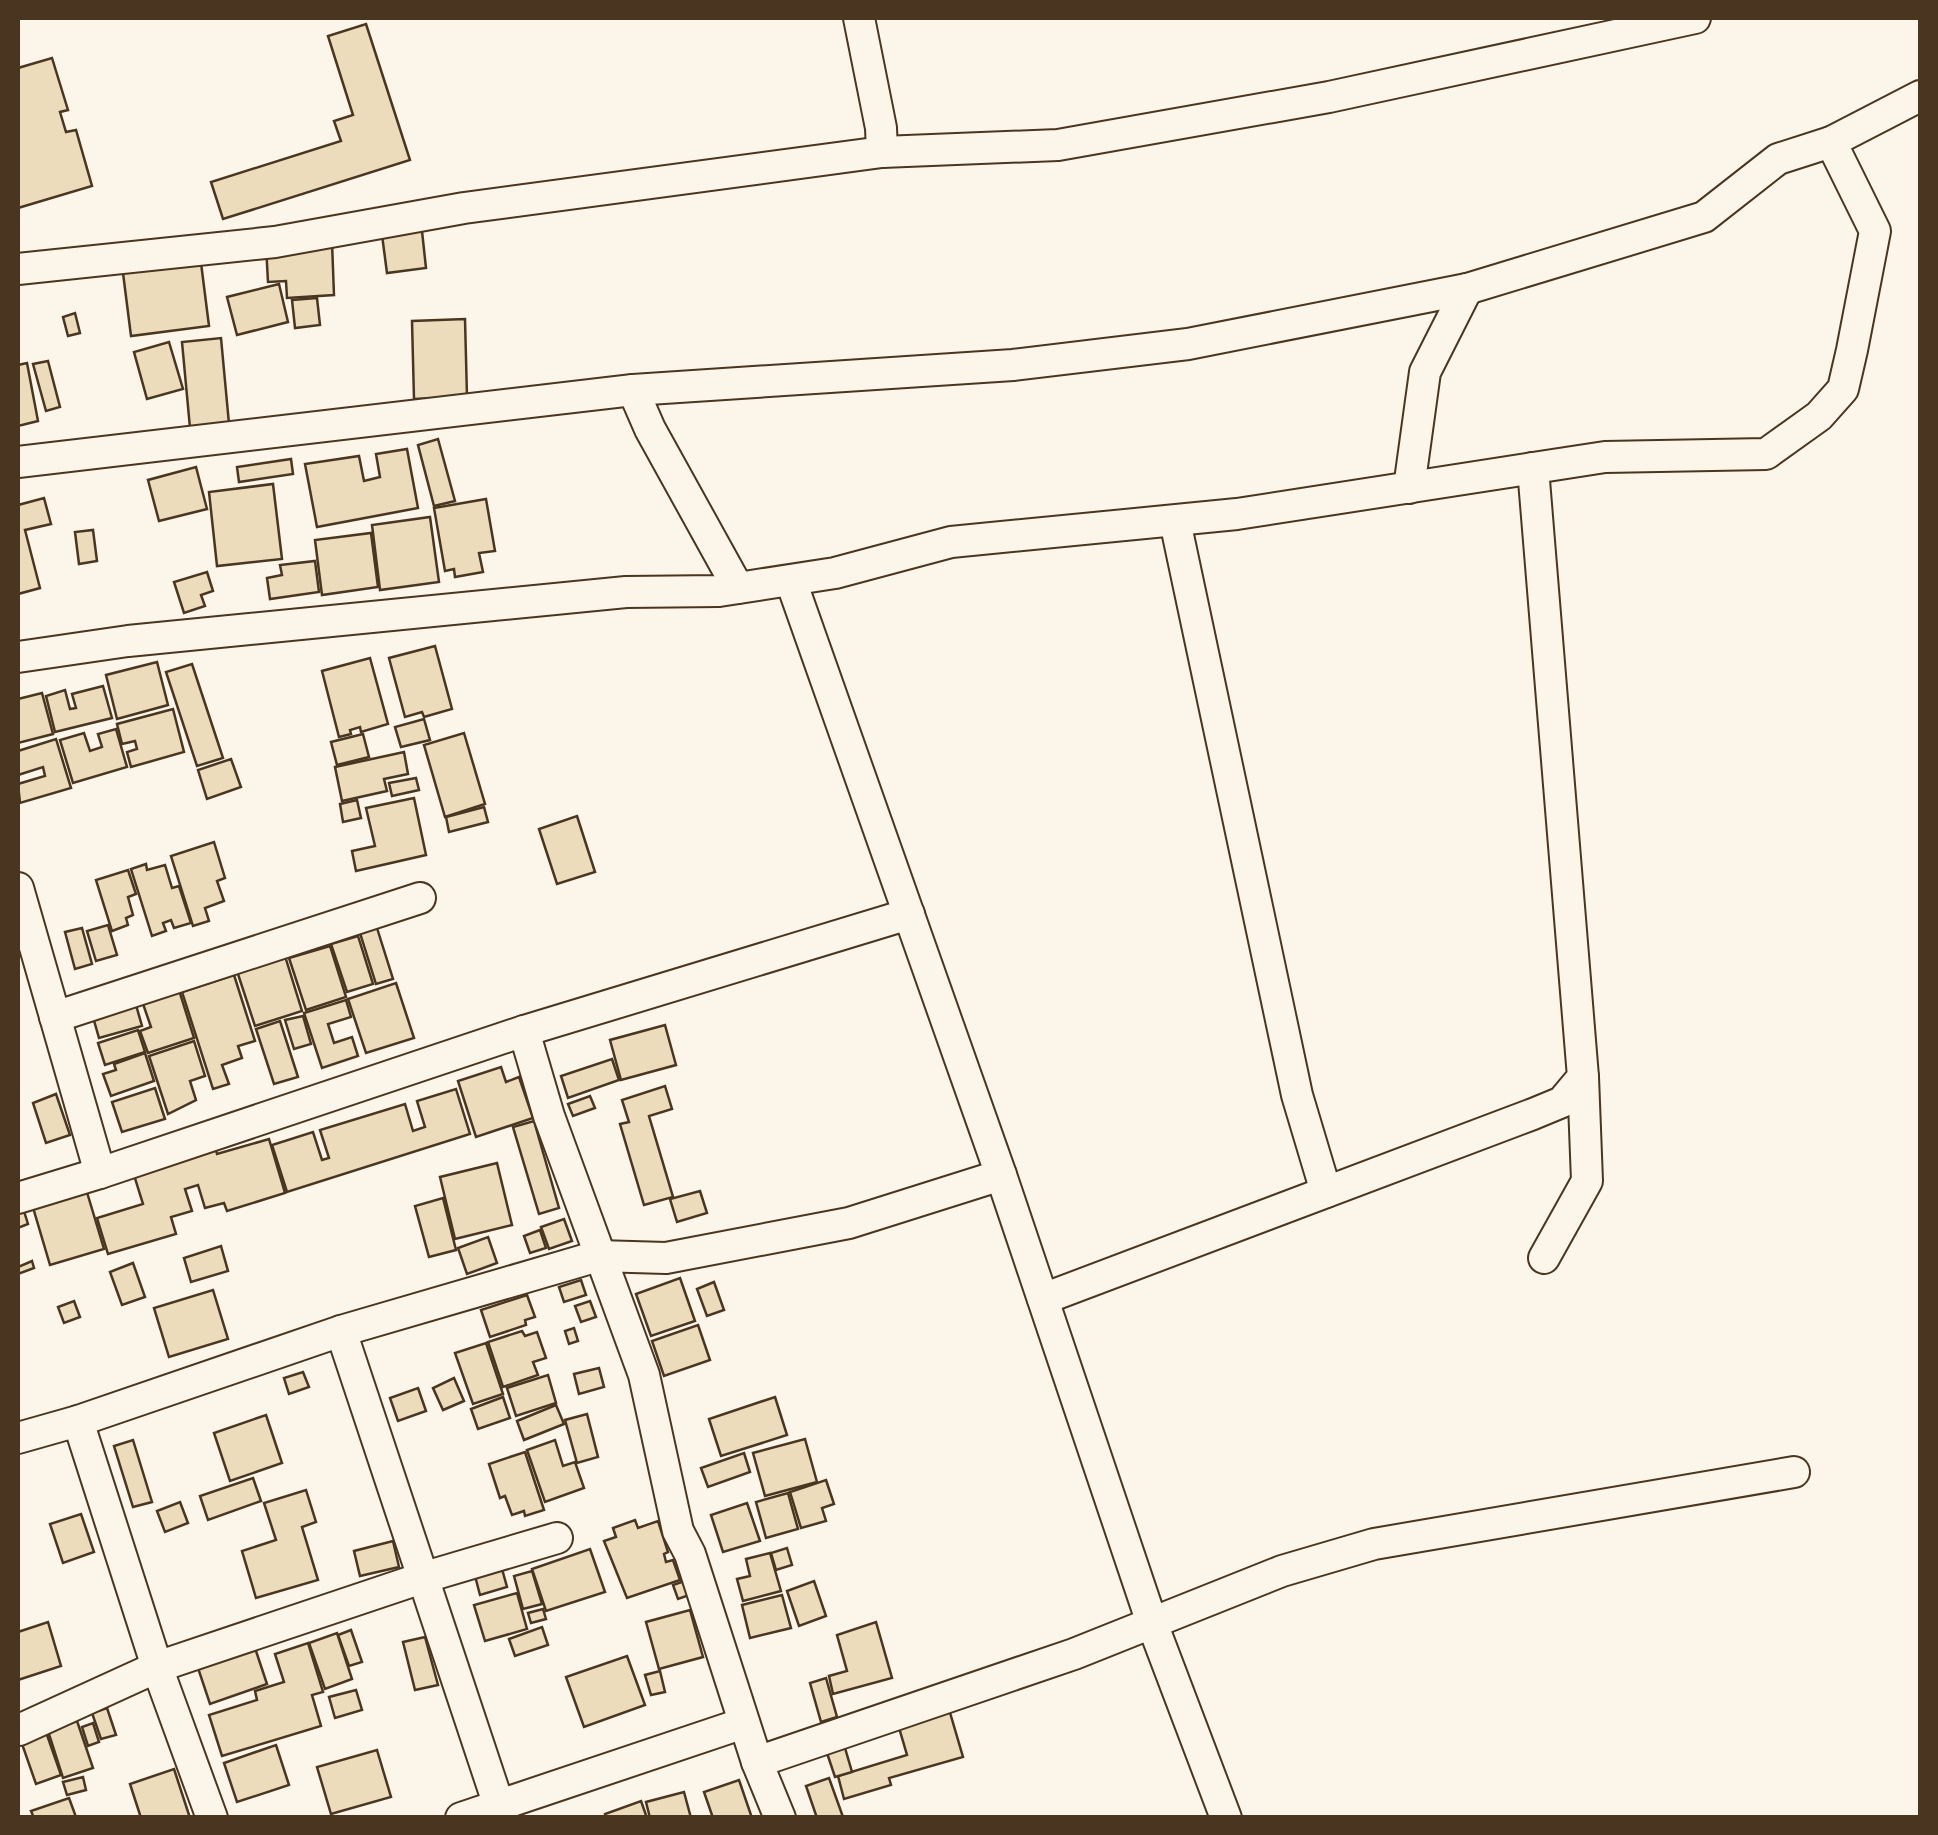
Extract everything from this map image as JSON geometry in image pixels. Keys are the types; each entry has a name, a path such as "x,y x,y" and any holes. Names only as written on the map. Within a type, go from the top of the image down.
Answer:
{"street":[{"path":"859,18 881,128 882,152"},
{"path":"18,269 275,242 464,208 882,152 1058,145 1329,97 1695,18"},
{"path":"18,462 633,390 1013,365 1188,344 1468,289 1704,217 1778,160 1831,142 1920,96"},
{"path":"18,656 128,641 626,592 738,588 835,573 951,542 1175,521 1605,457 1766,454 1819,416 1842,388 1875,231 1831,142"},
{"path":"1409,488 1425,372 1468,289"},
{"path":"633,390 650,430 738,588"},
{"path":"1533,468 1583,1077 1587,1181 1544,1258"},
{"path":"1175,521 1297,1095 1326,1192"},
{"path":"791,581 1001,1175 1152,1623 1226,1818"},
{"path":"18,888 100,1173"},
{"path":"55,1017 420,898"},
{"path":"18,1198 524,1031 909,914"},
{"path":"524,1031 549,1116 644,1375 678,1531 690,1554 757,1762 780,1818"},
{"path":"1043,1299 1562,1102 1583,1077"},
{"path":"18,1438 341,1331 598,1256 666,1258 830,1227 1001,1175"},
{"path":"341,1331 501,1811"},
{"path":"78,1420 157,1666 212,1818"},
{"path":"757,1762 1074,1654 1282,1570 1374,1544 1794,1472"},
{"path":"19,1730 157,1666 422,1578 557,1538"},
{"path":"461,1818 501,1811 744,1723"}],"building":[{"path":"366,24 410,160 223,219 211,182 341,141 334,121 353,115 328,36"},
{"path":"52,58 68,110 60,112 66,132 76,130 92,186 18,208 18,68"},
{"path":"422,231 426,268 387,273 382,235"},
{"path":"332,242 334,295 287,298 286,281 268,282 266,246"},
{"path":"200,255 209,326 131,336 122,265"},
{"path":"279,284 288,322 237,335 227,297"},
{"path":"317,298 320,325 295,328 292,300"},
{"path":"75,313 80,333 68,336 63,317"},
{"path":"465,319 467,397 414,399 412,321"},
{"path":"221,338 229,424 190,428 182,342"},
{"path":"169,342 183,389 147,399 134,352"},
{"path":"48,361 60,407 46,411 33,364"},
{"path":"27,363 38,421 18,426 18,365"},
{"path":"438,439 455,501 434,506 418,445"},
{"path":"407,449 418,508 317,527 305,464 359,456 364,481 380,477 376,454"},
{"path":"291,459 293,474 239,482 237,467"},
{"path":"196,467 207,509 159,521 148,480"},
{"path":"273,484 282,559 217,566 209,492"},
{"path":"44,498 51,524 25,530 40,588 18,594 18,505"},
{"path":"486,499 495,551 479,553 483,572 455,577 454,569 445,571 434,508"},
{"path":"430,517 439,582 380,590 372,525"},
{"path":"93,530 97,561 79,564 75,532"},
{"path":"371,533 378,587 322,595 315,540"},
{"path":"315,561 319,592 270,599 267,578 282,575 280,565"},
{"path":"207,572 213,591 201,595 205,606 184,613 174,582"},
{"path":"435,646 452,709 424,717 422,712 405,717 389,658"},
{"path":"370,658 388,724 361,732 360,727 339,737 322,671"},
{"path":"157,662 168,705 117,719 106,675"},
{"path":"192,664 223,758 197,766 166,672"},
{"path":"103,686 112,718 55,732 46,696 65,690 70,709 76,708 72,694"},
{"path":"42,693 53,734 18,743 18,699"},
{"path":"173,709 184,752 131,767 127,752 137,749 135,741 122,744 117,724"},
{"path":"424,719 430,740 401,747 395,727"},
{"path":"116,729 127,767 73,783 60,740 84,733 90,751 102,747 98,734"},
{"path":"464,733 485,804 445,817 424,745"},
{"path":"363,734 369,757 337,765 331,742"},
{"path":"56,739 71,788 20,803 18,784 45,776 43,767 18,775 18,751"},
{"path":"404,752 408,774 384,779 387,791 342,801 335,767"},
{"path":"231,759 241,787 207,799 198,770"},
{"path":"416,778 419,790 392,796 389,783"},
{"path":"414,798 426,855 356,871 352,851 375,846 366,808"},
{"path":"357,800 361,818 343,822 340,804"},
{"path":"484,807 488,822 449,832 446,817"},
{"path":"577,816 595,872 557,884 539,829"},
{"path":"214,842 225,878 217,881 224,901 205,908 209,921 193,926 171,856"},
{"path":"146,864 147,870 165,865 172,888 179,886 191,923 174,928 171,920 163,923 166,931 152,936 131,869"},
{"path":"128,870 136,894 128,897 133,915 126,918 128,925 112,931 96,880"},
{"path":"108,925 117,955 96,961 87,931"},
{"path":"82,928 92,964 75,969 65,932"},
{"path":"377,928 393,979 376,984 360,933"},
{"path":"358,936 373,984 347,992 331,944"},
{"path":"330,946 346,997 306,1010 289,958"},
{"path":"285,956 302,1011 255,1026 237,971"},
{"path":"234,975 255,1041 238,1046 242,1058 222,1065 229,1084 213,1089 182,992"},
{"path":"396,983 414,1038 366,1053 348,999"},
{"path":"178,987 194,1038 148,1053 140,1031 151,1027 141,998"},
{"path":"134,998 142,1026 99,1038 91,1010"},
{"path":"346,1000 351,1017 328,1024 334,1043 352,1037 358,1056 322,1068 304,1013"},
{"path":"303,1016 311,1044 294,1049 285,1020"},
{"path":"280,1021 298,1077 274,1084 256,1029"},
{"path":"665,1025 676,1065 621,1080 610,1040"},
{"path":"138,1030 145,1052 105,1065 98,1043"},
{"path":"194,1041 205,1076 190,1081 196,1100 168,1114 149,1056"},
{"path":"145,1053 154,1081 111,1096 103,1074 116,1070 114,1064"},
{"path":"612,1059 619,1080 568,1098 561,1076"},
{"path":"501,1067 506,1082 519,1077 533,1118 476,1137 458,1081"},
{"path":"665,1086 672,1109 649,1116 673,1197 644,1205 620,1124 629,1122 622,1100"},
{"path":"155,1088 165,1119 122,1132 112,1102"},
{"path":"456,1089 470,1134 287,1192 272,1145 313,1132 322,1160 329,1158 320,1130 405,1104 413,1131 425,1127 417,1101"},
{"path":"56,1094 70,1135 46,1143 33,1103"},
{"path":"590,1096 595,1108 573,1116 568,1104"},
{"path":"534,1121 559,1208 539,1214 513,1127"},
{"path":"269,1139 285,1193 227,1211 224,1203 205,1208 198,1185 185,1189 192,1211 171,1217 176,1234 108,1254 97,1218 143,1204 134,1175 216,1150 217,1154"},
{"path":"497,1163 512,1225 455,1239 440,1177"},
{"path":"86,1189 104,1249 50,1265 32,1204"},
{"path":"700,1191 707,1213 677,1222 670,1199"},
{"path":"443,1198 456,1250 429,1257 415,1206"},
{"path":"23,1208 28,1224 18,1228 18,1210"},
{"path":"564,1219 572,1241 549,1249 541,1227"},
{"path":"540,1230 546,1248 530,1253 524,1236"},
{"path":"488,1237 497,1263 467,1274 458,1248"},
{"path":"221,1246 228,1271 191,1282 184,1258"},
{"path":"32,1261 34,1268 18,1274 18,1267"},
{"path":"133,1263 145,1297 122,1305 110,1272"},
{"path":"680,1278 695,1321 651,1336 636,1294"},
{"path":"581,1280 586,1295 564,1302 559,1287"},
{"path":"714,1282 724,1310 707,1316 697,1289"},
{"path":"213,1290 228,1339 169,1357 154,1308"},
{"path":"527,1295 535,1317 525,1320 526,1325 490,1337 481,1310"},
{"path":"74,1301 80,1317 64,1323 58,1307"},
{"path":"590,1301 596,1317 581,1322 575,1306"},
{"path":"698,1325 710,1360 664,1376 652,1341"},
{"path":"574,1328 578,1341 569,1344 565,1331"},
{"path":"522,1331 525,1336 537,1332 546,1358 533,1362 538,1375 503,1387 488,1342"},
{"path":"486,1343 503,1394 473,1404 455,1353"},
{"path":"599,1368 604,1387 579,1394 574,1374"},
{"path":"303,1372 309,1387 289,1394 284,1378"},
{"path":"548,1375 556,1403 516,1416 507,1388"},
{"path":"454,1378 464,1401 443,1410 433,1388"},
{"path":"418,1388 426,1411 398,1421 390,1398"},
{"path":"503,1397 510,1418 478,1429 471,1409"},
{"path":"775,1397 787,1435 721,1456 709,1419"},
{"path":"556,1405 564,1424 524,1440 517,1421"},
{"path":"587,1414 598,1457 577,1463 565,1420"},
{"path":"266,1415 282,1463 230,1481 214,1433"},
{"path":"805,1439 817,1482 765,1496 753,1453"},
{"path":"133,1440 152,1502 133,1507 114,1446"},
{"path":"555,1440 563,1466 575,1462 584,1488 545,1502 527,1450"},
{"path":"525,1452 544,1510 512,1515 505,1496 500,1498 489,1464"},
{"path":"744,1453 750,1472 708,1487 701,1468"},
{"path":"253,1478 261,1501 208,1520 200,1496"},
{"path":"826,1480 834,1504 822,1508 826,1521 801,1528 790,1492"},
{"path":"306,1490 316,1522 302,1527 318,1580 256,1598 242,1551 276,1540 264,1503"},
{"path":"788,1493 798,1529 766,1538 756,1502"},
{"path":"180,1502 188,1523 165,1532 157,1511"},
{"path":"747,1503 760,1541 723,1552 711,1515"},
{"path":"81,1514 94,1552 63,1563 50,1524"},
{"path":"635,1520 638,1528 658,1521 668,1552 664,1554 666,1562 673,1560 680,1580 627,1598 604,1541 616,1537 613,1528"},
{"path":"393,1541 399,1567 360,1576 354,1551"},
{"path":"787,1548 792,1565 776,1570 771,1553"},
{"path":"590,1549 605,1592 546,1611 532,1569"},
{"path":"770,1553 781,1591 743,1601 737,1579 750,1576 746,1559"},
{"path":"502,1569 507,1587 480,1595 475,1576"},
{"path":"532,1571 542,1604 523,1609 514,1576"},
{"path":"693,1578 698,1592 678,1599 673,1585"},
{"path":"814,1581 826,1616 799,1626 787,1591"},
{"path":"517,1593 527,1629 485,1641 474,1605"},
{"path":"782,1595 791,1628 750,1638 742,1605"},
{"path":"543,1609 546,1619 531,1623 528,1613"},
{"path":"690,1610 703,1657 659,1669 646,1622"},
{"path":"48,1622 61,1666 18,1680 18,1632"},
{"path":"876,1622 892,1678 833,1694 829,1676 847,1671 837,1635"},
{"path":"542,1627 548,1645 515,1656 509,1639"},
{"path":"351,1630 362,1662 349,1666 338,1635"},
{"path":"337,1633 352,1679 325,1689 309,1643"},
{"path":"425,1637 438,1685 415,1690 403,1642"},
{"path":"308,1643 323,1692 312,1695 321,1726 222,1756 209,1715 257,1700 255,1691 284,1682 275,1654"},
{"path":"255,1648 267,1684 210,1704 198,1668"},
{"path":"627,1656 645,1705 584,1727 566,1677"},
{"path":"660,1671 665,1692 651,1695 645,1675"},
{"path":"826,1678 837,1717 821,1722 810,1683"},
{"path":"356,1690 362,1710 335,1718 329,1697"},
{"path":"946,1699 963,1757 889,1778 891,1785 844,1799 838,1776 907,1755 895,1714"},
{"path":"107,1708 116,1735 101,1739 92,1713"},
{"path":"77,1721 93,1768 63,1778 48,1731"},
{"path":"93,1723 99,1742 88,1746 82,1727"},
{"path":"46,1732 61,1775 36,1784 21,1741"},
{"path":"276,1745 289,1785 237,1802 224,1763"},
{"path":"845,1748 852,1772 835,1777 827,1753"},
{"path":"377,1750 391,1797 331,1814 317,1767"},
{"path":"174,1769 190,1818 141,1818 130,1784"},
{"path":"83,1777 86,1790 67,1795 63,1782"},
{"path":"829,1778 842,1818 817,1818 806,1786"},
{"path":"739,1780 752,1818 713,1818 704,1792"},
{"path":"684,1792 691,1818 650,1818 646,1802"},
{"path":"69,1798 76,1817 34,1818 31,1811"},
{"path":"641,1801 647,1818 606,1818 605,1814"}]}
